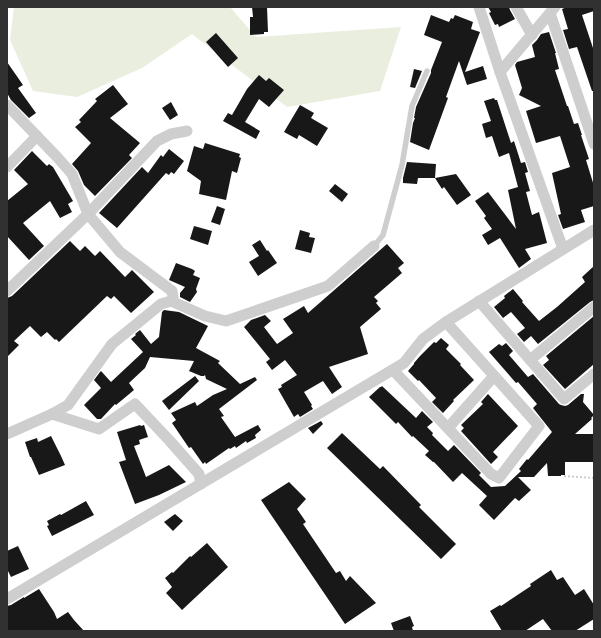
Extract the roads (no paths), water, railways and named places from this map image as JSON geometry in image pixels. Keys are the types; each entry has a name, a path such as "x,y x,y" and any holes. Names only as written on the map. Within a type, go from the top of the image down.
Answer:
{"street":[{"path":"479,7 500,72 563,249"},
{"path":"516,7 532,35"},
{"path":"500,72 552,10"},
{"path":"552,10 594,144"},
{"path":"7,104 72,174 88,214 120,252 172,291 173,297 171,301"},
{"path":"7,291 88,214 157,141 171,134 188,131"},
{"path":"7,167 37,136"},
{"path":"7,599 393,370 404,363 423,339 446,322 594,230"},
{"path":"7,434 52,414 68,405 112,344 161,304 171,301 205,316 226,321 328,286 374,246"},
{"path":"479,301 564,399 594,374"},
{"path":"530,360 594,307"},
{"path":"393,370 491,474 499,478 539,426 446,322"},
{"path":"448,428 494,376"},
{"path":"52,414 99,429 135,404 199,474 201,484"}],"lane":[{"path":"374,246 383,235 402,165 412,106 426,71"}]}
